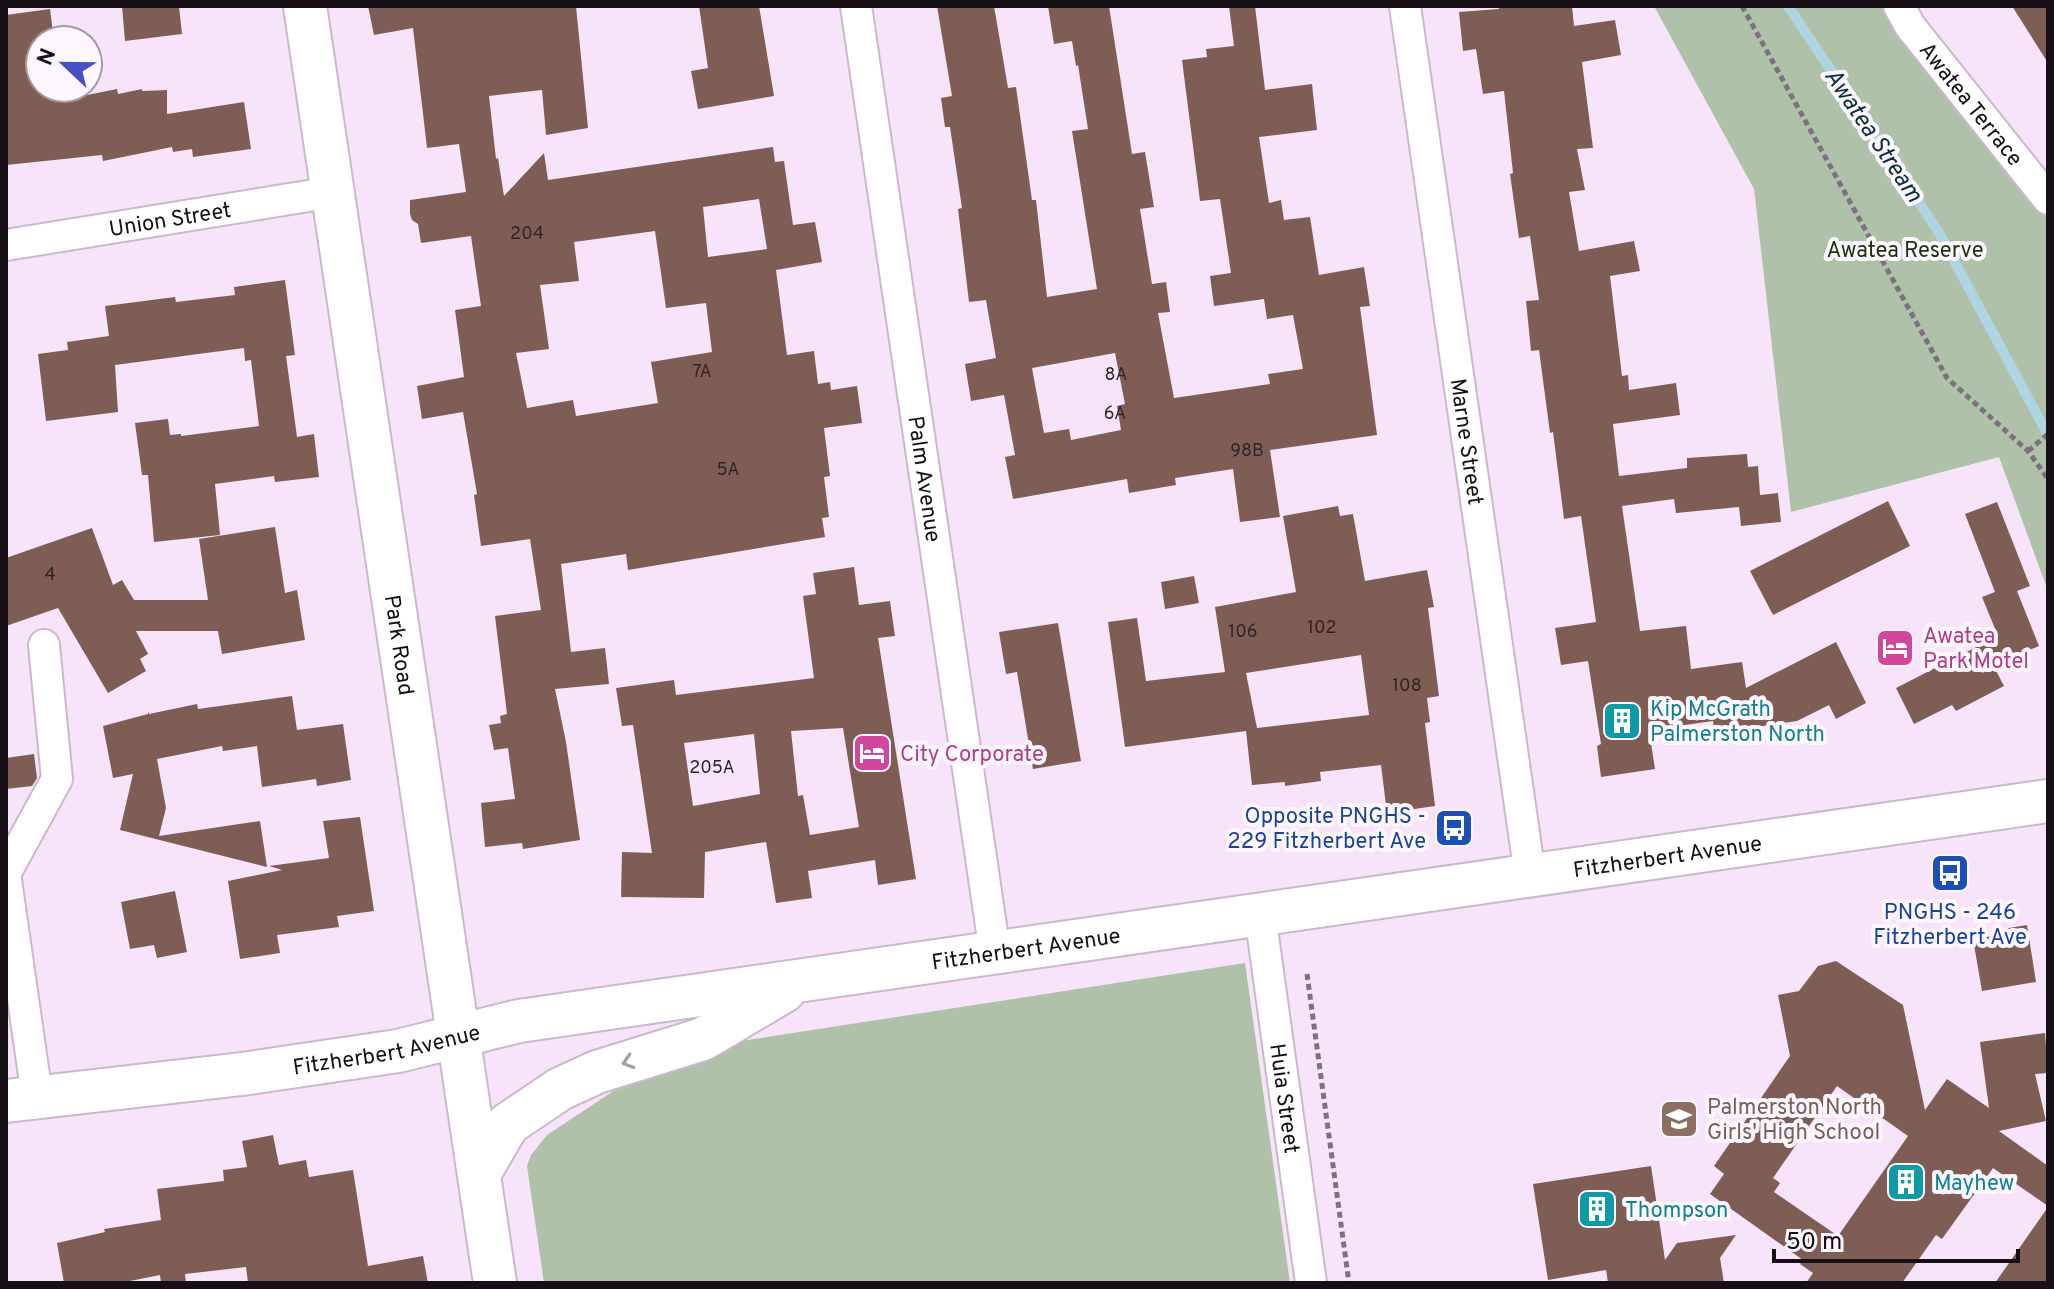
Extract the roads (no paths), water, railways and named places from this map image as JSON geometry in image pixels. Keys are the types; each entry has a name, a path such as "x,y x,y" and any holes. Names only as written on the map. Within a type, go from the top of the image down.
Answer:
{"main road":[{"name":"Park Road","path":"305,6 495,1283"},
{"name":"Fitzherbert Avenue","path":"22,1099 242,1074 398,1051 519,1021 2048,801"},
{"path":"479,1174 508,1124 560,1089 597,1072 703,1039 802,980"}],"street":[{"name":"Palm Avenue","path":"856,6 995,953"},
{"name":"Marne Street","path":"1405,6 1530,875"},
{"name":"Awatea Terrace","path":"1899,6 1910,26 2048,199"},
{"name":"Union Street","path":"6,245 333,192"},
{"path":"6,872 57,779 44,645"},
{"path":"6,880 22,1099"},
{"name":"Huia Street","path":"1260,914 1311,1283"}],"waterway":[{"name":"Awatea Stream","path":"1788,6 1938,231 2048,435"}],"place":[{"name":"Awatea Park Motel","path":"1895,648"},
{"name":"Kip McGrath Palmerston North","path":"1622,721"},
{"name":"City Corporate","path":"872,753"},
{"name":"Opposite PNGHS - 229 Fitzherbert Ave","path":"1454,828"},
{"name":"PNGHS - 246 Fitzherbert Ave","path":"1950,873"},
{"name":"Palmerston North Girls' High School","path":"1679,1119"},
{"name":"Mayhew","path":"1906,1182"},
{"name":"Thompson","path":"1597,1209"}],"park label":[{"name":"Awatea Reserve","path":"1905,249"}]}
